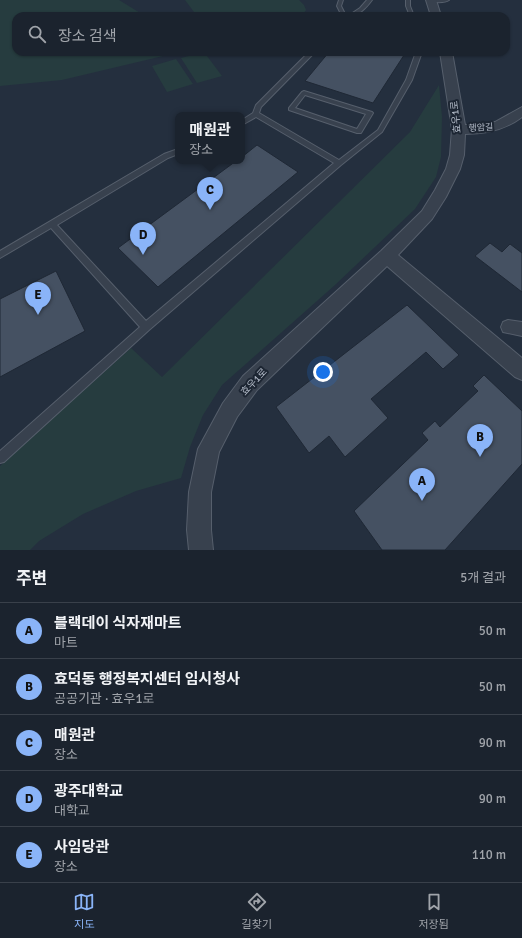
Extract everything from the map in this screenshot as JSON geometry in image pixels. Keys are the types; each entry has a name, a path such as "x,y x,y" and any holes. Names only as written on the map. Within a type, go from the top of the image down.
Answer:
{"street":[{"path":"431,0 435,12"},
{"name":"효우1로","path":"201,550 198,530 200,492 209,449 230,410 250,383 388,256 427,215 441,193 453,169 457,155 459,129 447,56"},
{"name":"행암길","path":"459,129 481,130 493,128 503,125 522,111"},
{"path":"388,256 522,370"}],"lane":[{"path":"341,0 339,6 342,12"},
{"path":"357,12 362,9 370,0"},
{"path":"408,0 410,12"},
{"path":"431,0 447,0"},
{"path":"245,121 256,114 258,106 308,56"},
{"path":"0,458 146,327 339,163 372,127 409,80 418,56"},
{"path":"304,92 370,113 372,127 359,132 291,110 304,92"},
{"path":"256,114 339,163"},
{"path":"0,255 166,156 175,152"},
{"path":"52,225 146,327"}],"green space":[{"path":"0,0 119,0 138,12 12,12 12,56 163,56 62,80 0,86"},
{"path":"185,0 299,0 304,5 306,10 305,12 194,12"},
{"path":"189,56 207,56 222,76 197,83 181,58"},
{"path":"176,59 193,84 167,92 152,66"},
{"path":"439,85 442,117 441,157 436,177 415,209 335,285 222,385 203,415 190,447 181,478 136,491 83,514 39,541 30,550 0,550 0,466 131,348 162,377 410,132"}],"building":[{"path":"326,56 403,56 373,103 305,81"},
{"path":"257,145 298,172 158,287 118,248 232,164 245,164 245,155"},
{"path":"490,243 502,252 510,244 522,253 522,292 475,256"},
{"path":"56,271 85,331 0,377 0,299"},
{"path":"407,305 459,355 443,369 426,352 371,399 388,418 345,457 329,436 309,453 276,407"},
{"path":"484,375 522,411 522,464 445,550 382,550 354,511 428,440 422,433 435,421 440,427 478,391 473,386"}],"place":[{"name":"매원관","path":"210,210"},
{"name":"광주대학교","path":"143,255"},
{"name":"사임당관","path":"38,315"},
{"name":"효덕동 행정복지센터 임시청사","path":"480,457"},
{"name":"블랙데이 식자재마트","path":"422,501"}]}
